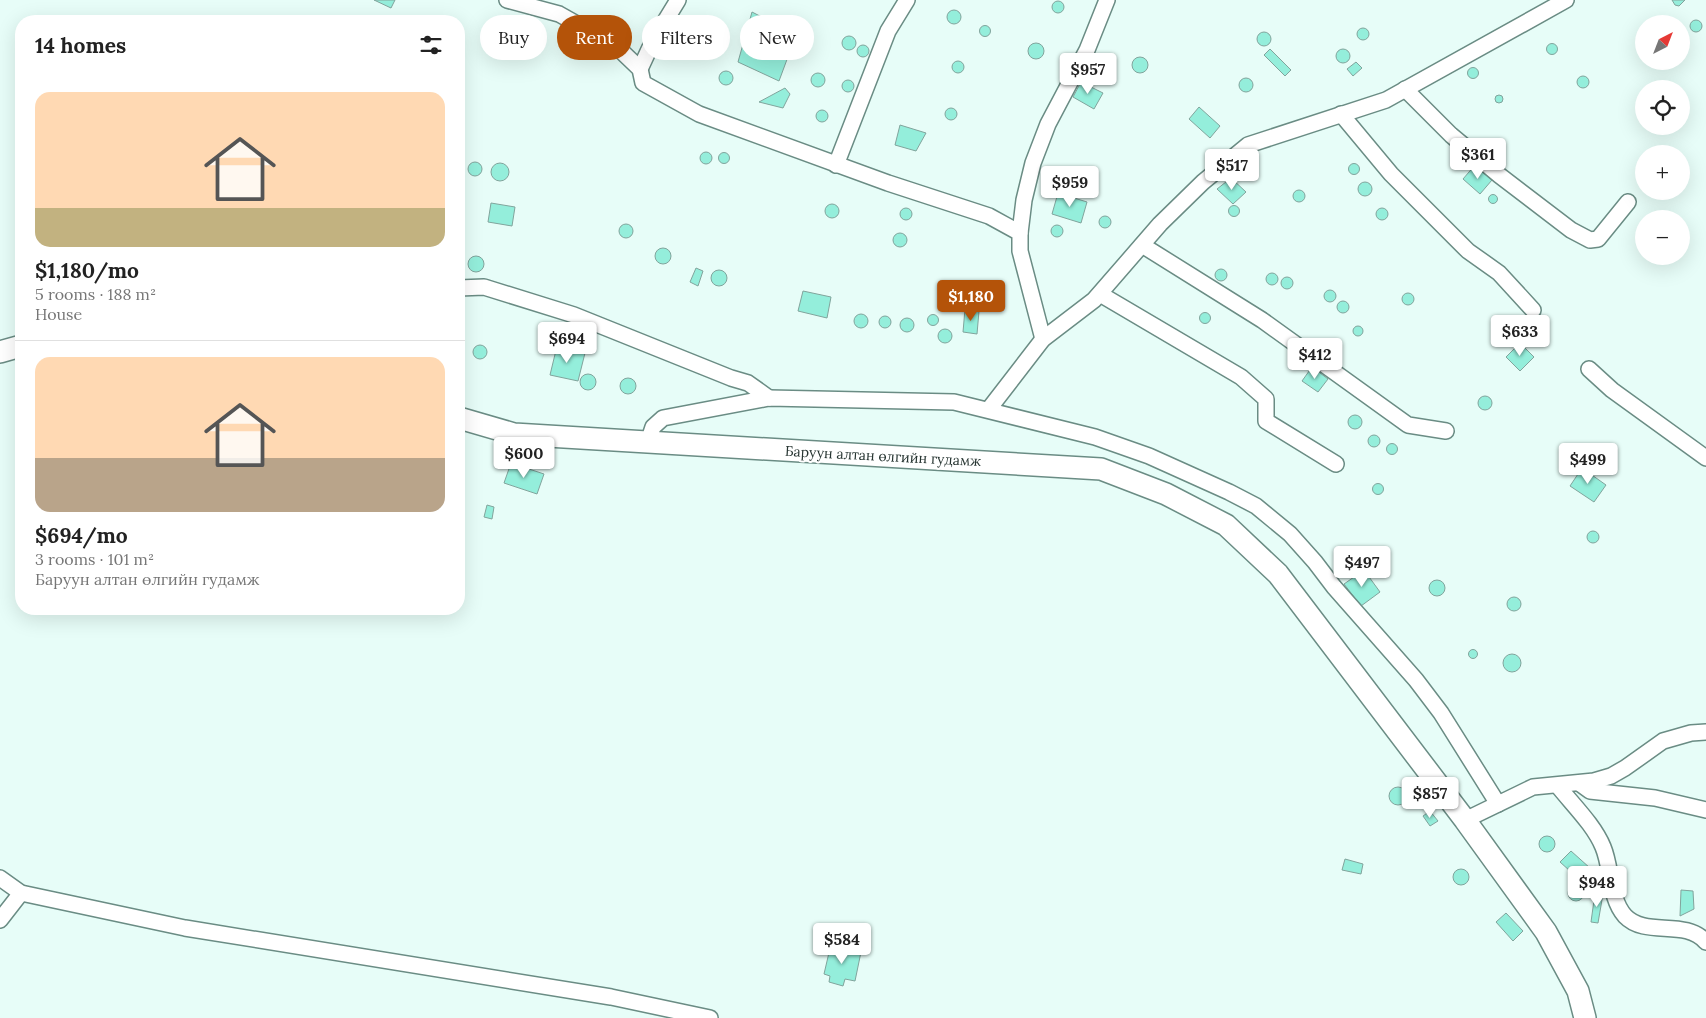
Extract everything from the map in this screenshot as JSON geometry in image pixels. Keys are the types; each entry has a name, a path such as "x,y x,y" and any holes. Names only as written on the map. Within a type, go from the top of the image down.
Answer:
{"main road":[{"path":"0,352 15,348"},
{"name":"Баруун алтан өлгийн гудамж","path":"465,420 514,434 1101,469 1166,494 1226,525 1278,574 1465,820 1546,932 1578,991 1585,1018"}],"street":[{"path":"507,0 559,14 616,46 640,69 643,83 699,114 836,164 989,216 1020,233"},
{"path":"640,69 653,41 678,0"},
{"path":"836,164 888,31 907,0"},
{"path":"1044,338 1020,251 1024,200 1033,163 1048,124 1087,50 1107,0"},
{"path":"990,410 1044,338 1100,294 1142,245 1203,182 1248,145 1386,100 1566,0"},
{"path":"1405,89 1450,135 1571,230 1585,238 1590,240 1598,239 1628,202"},
{"path":"1341,114 1392,174 1468,251 1499,273 1534,310"},
{"path":"1142,245 1262,320 1408,425 1446,431"},
{"path":"465,288 484,287 574,315 731,378 748,382 768,398"},
{"path":"1100,294 1241,377 1266,399 1266,421 1336,464"},
{"path":"1589,369 1612,390 1706,458"},
{"path":"648,442 653,427 663,418 768,398 954,402 1095,437 1149,456 1256,506 1290,534 1416,680 1441,713 1498,804"},
{"path":"1465,820 1533,787 1594,781 1625,768 1663,741 1691,733 1706,732"},
{"path":"1579,783 1590,791 1655,798 1706,810"},
{"path":"1558,786 1598,837 1604,848 1618,906 1625,915 1637,924 1688,930 1699,934 1706,942"},
{"path":"0,878 21,893 185,928 602,996 710,1018"},
{"path":"0,920 21,893"}],"building":[{"path":"374,0 395,0 391,8"},
{"path":"1672,0 1685,0 1679,6 1675,5"},
{"path":"1056,1 1060,1 1064,7 1060,13 1056,13 1052,9 1052,5"},
{"path":"951,10 957,10 961,17 957,24 951,24 947,20 947,14"},
{"path":"1698,20 1702,24 1701,31 1691,31 1691,21"},
{"path":"985,25 991,31 985,37 979,31"},
{"path":"1361,28 1365,28 1369,34 1365,40 1361,40 1357,36 1357,32"},
{"path":"1261,32 1267,32 1271,39 1267,46 1261,46 1257,42 1257,36"},
{"path":"849,36 854,38 856,43 854,48 849,50 844,48 842,43 844,38"},
{"path":"1033,43 1039,43 1044,48 1042,57 1033,59 1028,54 1028,48"},
{"path":"1550,44 1554,44 1557,49 1556,53 1550,54 1547,51 1547,47"},
{"path":"861,45 865,45 869,51 865,57 861,57 857,53 857,49"},
{"path":"1270,49 1291,70 1285,76 1264,55"},
{"path":"1340,49 1346,49 1350,56 1346,63 1340,63 1336,59 1336,53"},
{"path":"740,55 740,60 787,60 779,81 738,62"},
{"path":"1140,57 1148,65 1140,73 1132,65"},
{"path":"958,61 964,67 958,73 952,67"},
{"path":"1356,62 1362,68 1353,76 1347,69"},
{"path":"1473,67 1479,73 1473,79 1467,73"},
{"path":"726,71 731,73 733,78 731,83 726,85 721,83 719,78 721,73"},
{"path":"818,73 823,75 825,80 823,85 818,87 813,85 811,80 813,75"},
{"path":"1583,76 1589,82 1583,88 1577,82"},
{"path":"1246,78 1251,80 1253,85 1251,90 1246,92 1241,90 1239,85 1241,80"},
{"path":"846,80 850,80 854,86 850,92 846,92 842,88 842,84"},
{"path":"1081,82 1103,93 1094,109 1073,97"},
{"path":"785,88 790,94 783,108 759,102"},
{"path":"1499,95 1503,99 1499,103 1495,99"},
{"path":"1199,107 1220,126 1210,138 1189,119"},
{"path":"949,108 953,108 957,114 953,120 949,120 945,116 945,112"},
{"path":"820,110 824,110 828,116 824,122 820,122 816,118 816,114"},
{"path":"900,125 926,133 916,151 895,145"},
{"path":"706,152 712,158 706,164 700,158"},
{"path":"722,153 726,153 729,158 728,162 722,163 719,160 719,156"},
{"path":"475,162 480,164 482,169 480,174 475,176 470,174 468,169 470,164"},
{"path":"500,163 506,166 509,172 506,178 500,181 494,178 491,172 494,166"},
{"path":"1352,164 1356,164 1359,169 1358,173 1352,174 1349,171 1349,167"},
{"path":"1475,165 1492,180 1480,194 1463,179"},
{"path":"1231,178 1246,192 1233,204 1217,189"},
{"path":"1365,182 1370,184 1372,189 1370,194 1365,196 1360,194 1358,189 1360,184"},
{"path":"1299,190 1305,196 1299,202 1293,196"},
{"path":"1058,193 1087,202 1081,223 1052,214"},
{"path":"1493,194 1498,199 1493,204 1488,199"},
{"path":"491,203 515,207 512,226 488,222"},
{"path":"832,204 837,206 839,211 837,216 832,218 827,216 825,211 827,206"},
{"path":"1234,205 1240,211 1234,217 1228,211"},
{"path":"906,208 912,214 906,220 900,214"},
{"path":"1380,208 1384,208 1388,214 1384,220 1380,220 1376,216 1376,212"},
{"path":"1103,216 1107,216 1111,222 1107,228 1103,228 1099,224 1099,220"},
{"path":"626,224 631,226 633,231 631,236 626,238 621,236 619,231 621,226"},
{"path":"1055,225 1059,225 1063,231 1059,237 1055,237 1051,233 1051,229"},
{"path":"900,233 905,235 907,240 905,245 900,247 895,245 893,240 895,235"},
{"path":"663,248 669,250 671,256 669,262 663,264 657,262 655,256 657,250"},
{"path":"476,256 482,258 484,264 482,270 476,272 470,270 468,264 470,258"},
{"path":"696,268 703,271 698,286 690,282"},
{"path":"1219,269 1223,269 1227,275 1223,281 1219,281 1215,277 1215,273"},
{"path":"719,270 725,272 727,278 725,284 719,286 713,284 711,278 713,272"},
{"path":"1270,273 1274,273 1278,279 1274,285 1270,285 1266,281 1266,277"},
{"path":"1287,277 1293,283 1287,289 1281,283"},
{"path":"1328,290 1332,290 1336,296 1332,302 1328,302 1324,298 1324,294"},
{"path":"803,291 831,297 827,318 798,311"},
{"path":"1410,293 1413,294 1413,304 1406,305 1403,304 1402,297 1403,294"},
{"path":"1341,301 1345,301 1349,307 1345,313 1341,313 1337,309 1337,305"},
{"path":"965,309 979,311 977,334 963,332"},
{"path":"1203,313 1207,313 1210,318 1209,322 1203,323 1200,320 1200,316"},
{"path":"858,314 864,314 868,321 864,328 858,328 854,324 854,318"},
{"path":"933,314 939,320 933,326 927,320"},
{"path":"887,316 890,317 890,327 883,328 880,327 879,320 880,317"},
{"path":"907,318 912,320 914,325 912,330 907,332 902,330 900,325 902,320"},
{"path":"1358,326 1363,331 1358,336 1353,331"},
{"path":"942,329 948,329 952,336 948,343 942,343 938,339 938,333"},
{"path":"1520,343 1534,357 1520,371 1506,357"},
{"path":"477,345 483,345 487,352 483,359 477,359 473,355 473,349"},
{"path":"557,346 585,353 578,381 550,375"},
{"path":"1312,367 1328,379 1318,392 1302,381"},
{"path":"585,374 591,374 596,379 594,388 585,390 580,385 580,379"},
{"path":"628,378 634,380 636,386 634,392 628,394 622,392 620,386 622,380"},
{"path":"1485,396 1490,398 1492,403 1490,408 1485,410 1480,408 1478,403 1480,398"},
{"path":"1355,415 1360,417 1362,422 1360,427 1355,429 1350,427 1348,422 1350,417"},
{"path":"1372,435 1376,435 1380,441 1376,447 1372,447 1368,443 1368,439"},
{"path":"1392,443 1398,449 1392,455 1386,449"},
{"path":"511,463 544,474 537,494 504,483"},
{"path":"1582,468 1606,485 1594,502 1570,486"},
{"path":"1378,483 1384,489 1378,495 1372,489"},
{"path":"487,505 494,507 492,519 484,517"},
{"path":"1591,531 1595,531 1599,537 1595,543 1591,543 1587,539 1587,535"},
{"path":"1364,570 1380,592 1361,606 1344,584"},
{"path":"1434,580 1440,580 1445,585 1443,594 1434,596 1429,591 1429,585"},
{"path":"1514,597 1519,599 1521,604 1519,609 1514,611 1509,609 1507,604 1509,599"},
{"path":"1473,650 1477,654 1473,658 1469,654"},
{"path":"1508,654 1516,654 1521,659 1519,670 1508,672 1503,667 1503,659"},
{"path":"1398,787 1406,792 1407,796 1402,804 1398,805 1390,800 1389,796 1394,788"},
{"path":"1430,811 1438,821 1430,826 1423,816"},
{"path":"1547,836 1553,838 1555,844 1553,850 1547,852 1541,850 1539,844 1541,838"},
{"path":"1571,851 1590,868 1580,880 1560,862"},
{"path":"1345,859 1363,864 1361,874 1342,870"},
{"path":"1458,869 1464,869 1469,874 1467,883 1458,885 1453,880 1453,874"},
{"path":"1573,885 1579,885 1584,890 1582,899 1573,901 1568,896 1568,890"},
{"path":"1681,890 1693,891 1694,909 1680,916"},
{"path":"1595,893 1603,894 1598,923 1591,922"},
{"path":"1506,913 1523,931 1513,941 1496,922"},
{"path":"831,944 861,952 855,981 845,979 843,986 829,982 830,976 824,974"}]}
